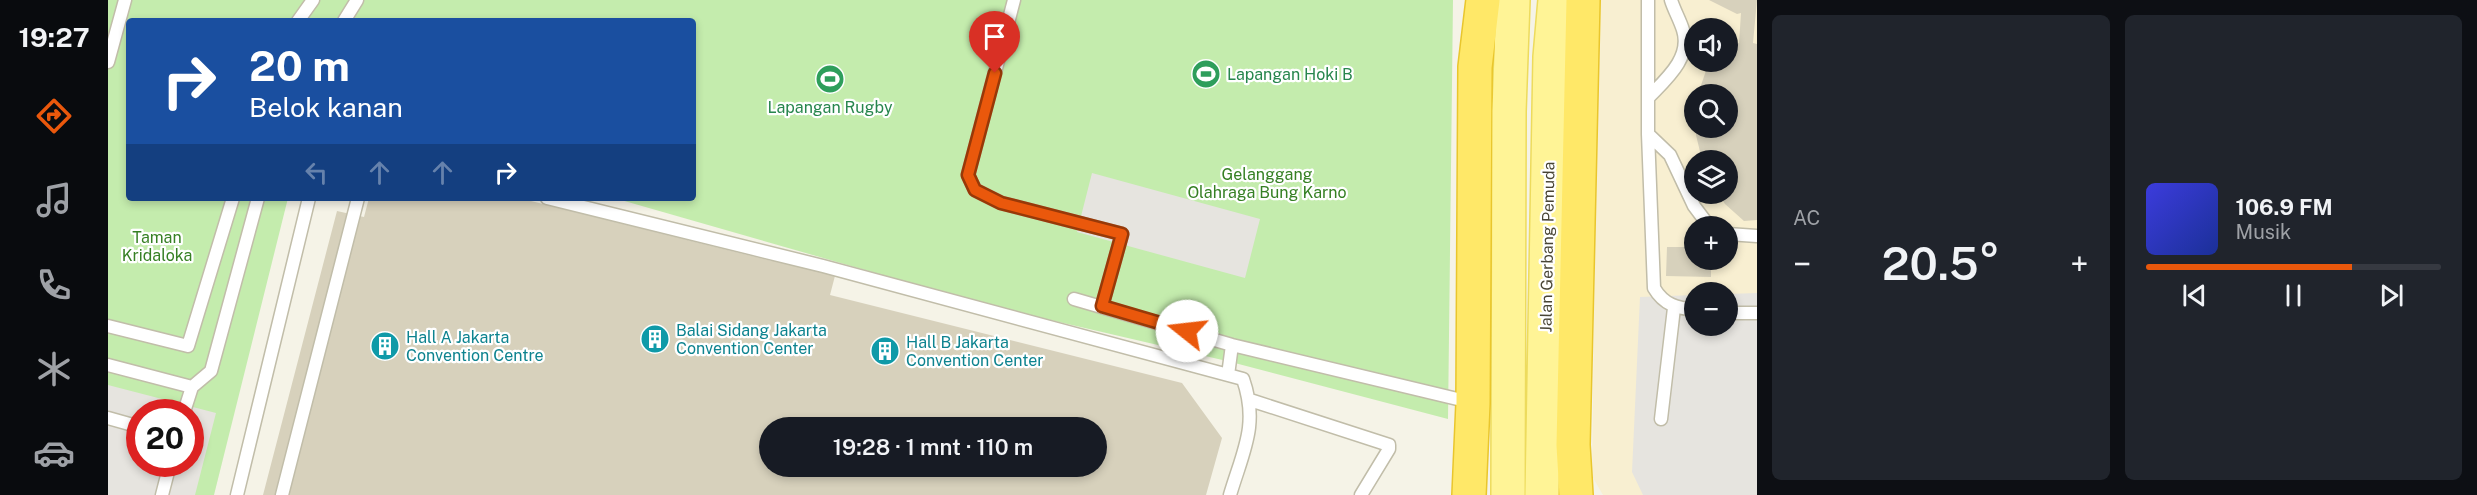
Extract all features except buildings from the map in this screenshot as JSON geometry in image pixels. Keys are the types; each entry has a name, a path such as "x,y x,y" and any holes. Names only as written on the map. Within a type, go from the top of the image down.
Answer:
{"highway":[{"path":"1469,495 1473,403 1475,67 1483,0"},
{"path":"1576,495 1573,445 1583,0"},
{"path":"1567,495 1566,469 1573,445"},
{"path":"1471,454 1477,478 1477,495"}],"main road":[{"path":"1508,495 1509,111 1513,0"},
{"name":"Jalan Gerbang Pemuda","path":"1542,495 1550,57 1555,0"}],"lane":[{"path":"108,62 126,0"},
{"path":"300,18 314,0"},
{"path":"346,18 357,0"},
{"path":"1014,0 968,175 975,190 1001,203 1122,234 1102,306"},
{"path":"1648,0 1648,134 1654,288 1674,308 1684,309"},
{"path":"1648,98 1678,65 1685,45 1684,31 1671,0"},
{"path":"1648,134 1670,155 1694,206 1702,216"},
{"path":"108,326 188,346 232,201"},
{"path":"188,399 192,387 211,371 257,201"},
{"path":"237,495 308,201"},
{"path":"282,495 357,201"},
{"path":"559,201 823,266 1243,379 1250,400 1252,421 1246,449 1230,495"},
{"path":"1738,235 1757,236"},
{"path":"1074,299 1232,345 1473,403"},
{"path":"1661,419 1674,308"},
{"path":"1738,313 1757,314"},
{"path":"1228,375 1232,345"},
{"path":"108,365 192,387"},
{"path":"1250,400 1389,445 1389,449 1360,495"},
{"path":"108,418 126,423"},
{"path":"162,495 167,477"}],"shaded area":[{"path":"1598,0 1757,0 1757,495 1603,495 1592,476"},
{"path":"1092,173 1260,219 1245,278 1077,232"},
{"path":"1757,293 1757,495 1643,495 1632,472 1640,297 1684,295 1684,336 1738,336 1738,294"},
{"path":"108,385 162,399 126,399 126,477 200,477 195,495 108,495"},
{"path":"204,410 216,413 204,460"}],"green space":[{"name":"Gelanggang Olahraga Bung Karno","path":"108,0 1453,0 1448,419 1231,362 994,307 624,201 696,201 696,18 126,18 126,201 287,201 214,495 108,495"}],"place":[{"name":"Lapangan Hoki B","path":"1206,74"},
{"name":"Lapangan Rugby","path":"830,79"},
{"name":"Balai Sidang Jakarta Convention Center","path":"655,339"},
{"name":"Hall A Jakarta Convention Centre","path":"385,346"},
{"name":"Hall B Jakarta Convention Center","path":"885,351"}],"route":[{"path":"995,73 968,175 975,190 1001,203 1122,234 1102,306 1187,331"}],"park label":[{"name":"Taman Kridaloka","path":"157,246"}]}
